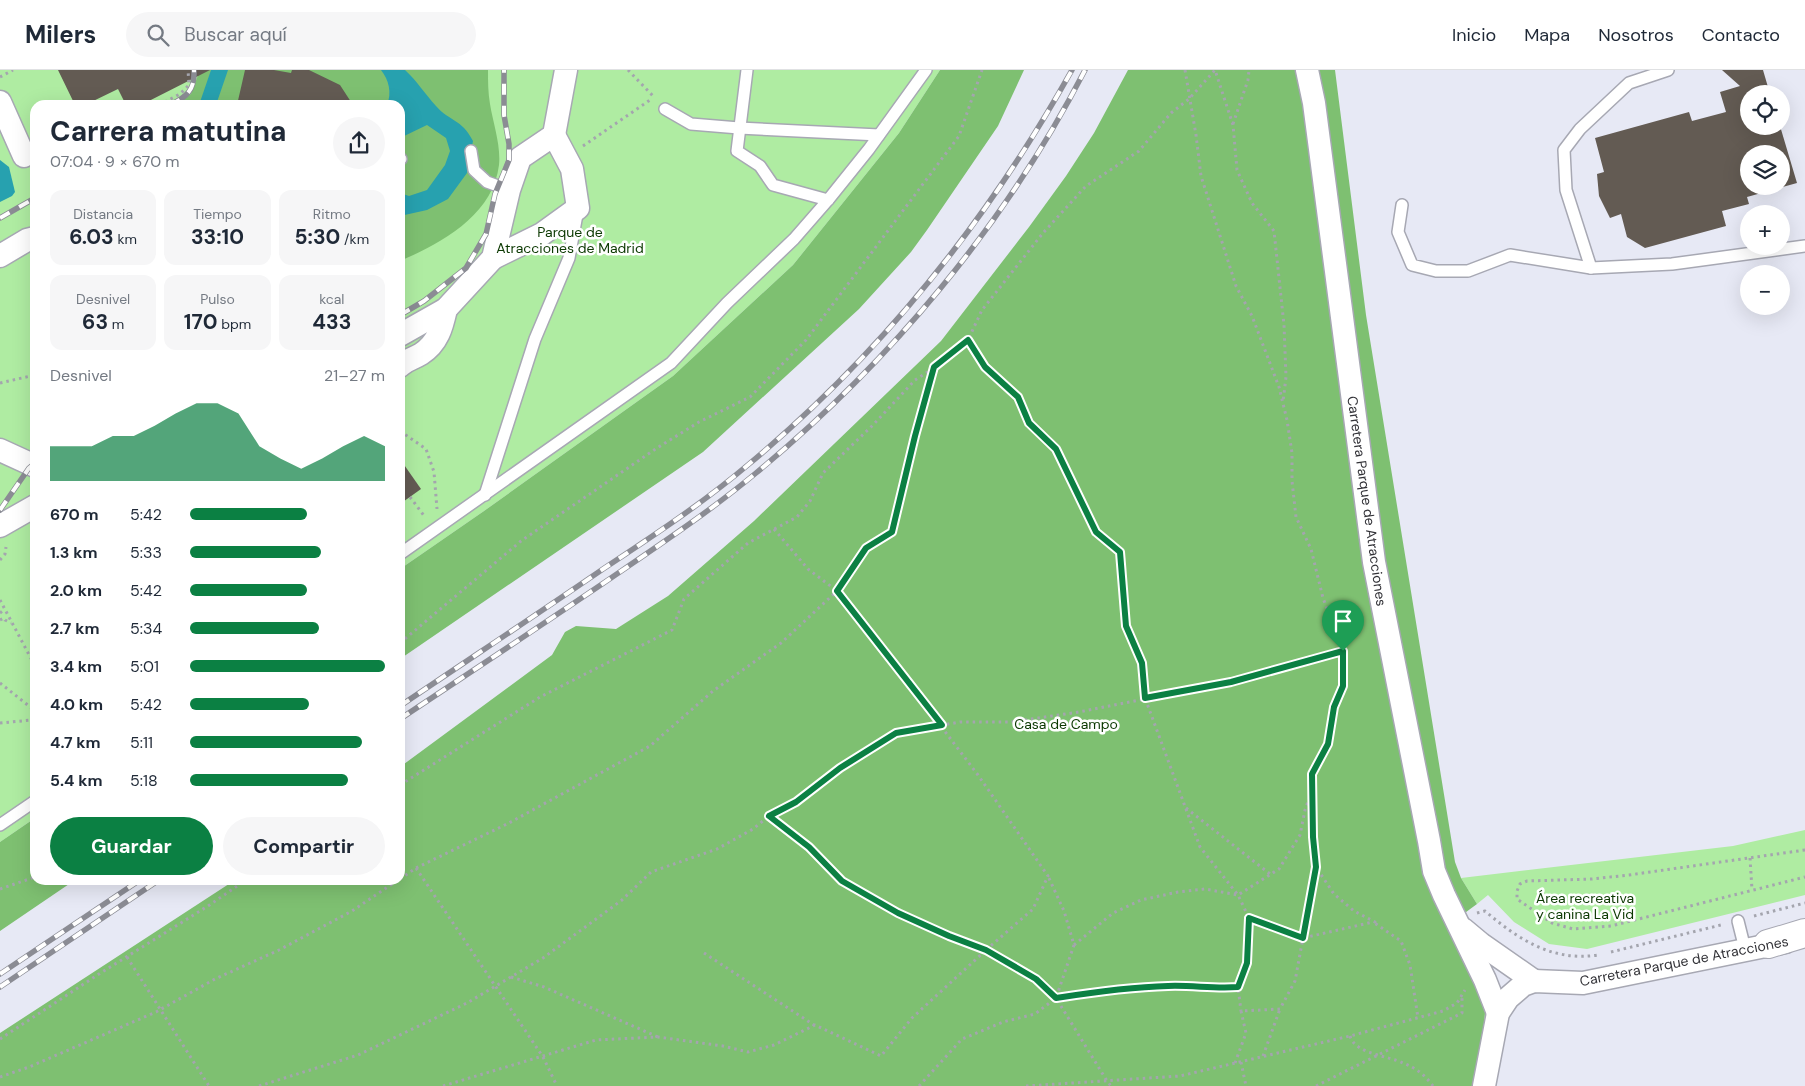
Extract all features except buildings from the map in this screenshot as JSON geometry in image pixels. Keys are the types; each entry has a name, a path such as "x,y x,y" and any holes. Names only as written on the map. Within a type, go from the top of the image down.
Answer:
{"highway":[{"path":"1756,947 1805,933"}],"street":[{"path":"405,331 446,309 493,258 542,234 578,208 572,169 554,135 566,70"},
{"name":"Carretera Parque de Atracciones","path":"1307,70 1314,103 1374,562 1434,871 1481,944 1543,982 1583,983 1756,947 1805,939"},
{"path":"0,102 24,156"},
{"path":"493,258 509,190 520,158 554,135"},
{"path":"0,256 30,239"},
{"path":"405,361 419,355 432,346 442,329 446,309"},
{"path":"0,450 30,464"},
{"path":"0,526 30,509"},
{"name":"Carretera Parque de Atracciones","path":"1466,920 1497,1019"},
{"path":"1484,1086 1497,1019 1502,1004 1516,990 1543,982"}],"lane":[{"path":"746,70 738,151 760,166 773,185 828,200"},
{"path":"405,551 671,363 727,303 794,239 828,200 879,135 926,70"},
{"path":"1591,268 1566,190 1564,150 1580,129 1628,82 1668,70"},
{"path":"665,109 690,124 879,135"},
{"path":"471,150 474,170 487,182 509,190"},
{"path":"1402,205 1398,232 1412,265 1436,271 1468,271 1510,255 1591,268 1672,264 1805,246"},
{"path":"485,495 536,339 569,258 578,208"},
{"path":"0,825 30,804"},
{"path":"1738,920 1756,947"}],"path":[{"path":"0,77 14,70"},
{"path":"169,100 180,94 189,85 188,70"},
{"path":"628,70 665,109"},
{"path":"405,639 521,541 657,448 699,422 750,397 806,340 959,136 982,70"},
{"path":"1185,70 1201,176 1219,240 1236,286 1252,316 1269,357 1283,402 1292,454 1292,481 1296,517 1311,549 1324,598 1343,651 1343,686 1334,707 1328,744 1312,774 1311,792 1316,867 1295,981 1280,1009 1263,1056"},
{"path":"405,782 540,697 672,630 684,599 748,543 797,517 810,501 823,474 915,380 968,340 982,310 1043,233 1086,186 1139,150 1171,113 1189,99 1215,70 1233,125 1237,170 1252,203 1274,231 1284,325 1286,377 1283,402"},
{"path":"1233,125 1248,80 1249,70"},
{"path":"566,158 654,97"},
{"path":"968,340 985,367 1018,397 1029,423 1056,449 1096,532 1120,552 1126,626 1142,663 1145,698 1200,847 1238,895 1249,918 1247,963 1238,987 1246,1033 1234,1063"},
{"path":"405,875 507,824 650,746 713,691 781,643 837,591 866,548 892,532 934,367"},
{"path":"0,383 30,376"},
{"path":"405,434 426,449 434,472 436,529"},
{"path":"410,497 436,529"},
{"path":"774,529 808,569 837,591 942,725 1015,826 1048,876 1064,911 1074,945"},
{"path":"0,600 30,657"},
{"path":"0,612 5,609"},
{"path":"0,620 4,618 12,624"},
{"path":"259,1086 358,1055 458,1008 543,958 622,900 651,872 717,849 753,828 769,816 796,802 840,768 896,733 960,722 1011,722 1080,712 1231,682 1343,651"},
{"path":"0,683 30,705"},
{"path":"0,723 30,720"},
{"path":"1056,998 1074,945 1113,913 1141,900 1178,892 1205,890 1238,895 1279,869 1300,835 1311,792"},
{"path":"1186,808 1270,874"},
{"path":"769,816 809,847 842,881 898,913 986,950 1036,979 1056,998 1111,1086"},
{"path":"1805,850 1629,876 1527,881 1520,884 1517,891 1517,899 1552,924 1574,929 1611,926 1805,877"},
{"path":"1750,858 1752,890"},
{"path":"1316,867 1334,894 1354,911 1375,922 1401,941 1410,965 1418,1018"},
{"path":"416,868 543,1057 557,1086"},
{"path":"704,953 815,1026 881,1056 912,1018 1033,910 1048,876"},
{"path":"0,889 30,879"},
{"path":"0,1040 239,885"},
{"path":"0,1077 29,1067 161,1009 215,979 279,950 352,911 390,885"},
{"path":"1466,920 1485,911 1507,930 1539,949 1567,956 1595,956 1805,903"},
{"path":"1249,918 1303,938 1374,922"},
{"path":"126,957 209,1086"},
{"path":"512,977 544,987 658,1037"},
{"path":"1026,1086 1180,1076 1241,1062 1350,1036 1451,1008 1462,997 1468,983"},
{"path":"919,1086 962,1040 1003,1022 1035,1014 1056,998 1111,989 1171,986 1238,987"},
{"path":"1316,1086 1462,1013 1462,997"},
{"path":"1241,1011 1280,1009"},
{"path":"443,1086 596,1040 658,1037 723,1046 748,1052 774,1045 815,1026"},
{"path":"1350,1036 1353,1043 1377,1055 1402,1062 1425,1075 1433,1086"},
{"path":"1241,1062 1246,1086"}],"green space":[{"name":"Parque de Atracciones de Madrid","path":"0,70 940,70 899,133 793,265 673,376 405,566 405,100 30,100 30,821 0,842"},
{"path":"200,70 488,70 489,100 499,150 499,165 495,183 487,199 463,225 448,236 405,259 405,100 181,100 191,94"},
{"path":"940,70 1024,70 998,126 927,230 911,252 859,309 703,452 405,656 405,566 673,376 793,265 899,133"},
{"name":"Casa de Campo","path":"1128,70 1335,70 1366,315 1455,862 1461,878 1477,904 1447,926 1486,997 1484,1028 1475,1086 0,1086 0,1033 227,885 405,885 405,763 552,655 565,632 576,626 616,629 668,596 754,521 941,341 1029,227 1094,133"},
{"path":"30,821 30,885 68,885 0,931 0,842"},
{"name":"Área recreativa y canina La Vid","path":"1805,830 1805,895 1587,949 1549,944 1514,922 1488,895 1477,904 1461,878 1733,846"}],"water":[{"path":"211,70 228,70 218,100 201,100"},
{"path":"381,70 405,70 441,111 464,128 473,141 467,173 448,199 427,210 405,215 405,195 409,196 427,190 445,165 450,151 446,138 427,125 405,136 405,100 388,100 389,87"},
{"path":"0,160 9,167 15,192 12,196 0,202"}],"railway":[{"path":"179,100 191,88 194,70"},
{"path":"405,312 424,301 466,268 486,234 495,194 509,160 509,144 504,115 504,70"},
{"path":"405,703 678,519 732,478 798,421 844,377 929,282 968,232 1004,180 1072,70"},
{"path":"405,716 683,528 756,473 805,430 898,338 941,288 1019,182 1054,127 1085,70"},
{"path":"0,218 30,201"},
{"path":"0,510 30,467"},
{"path":"0,974 133,885"},
{"path":"0,987 152,885"}],"route":[{"path":"968,340 985,367 1018,397 1029,423 1056,449 1096,532 1120,552 1126,626 1142,663 1145,698 1231,682 1343,651 1343,686 1334,707 1328,744 1312,774 1311,792 1316,867 1303,938 1249,918 1247,963 1238,987 1193,988 1171,986 1111,989 1056,998 1036,979 986,950 898,913 842,881 809,847 769,816 796,802 840,768 896,733 942,725 837,591 866,548 892,532 934,367 968,340"}]}
